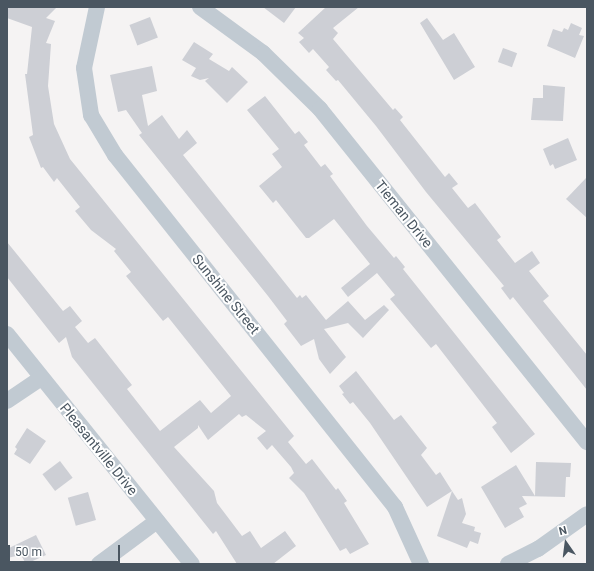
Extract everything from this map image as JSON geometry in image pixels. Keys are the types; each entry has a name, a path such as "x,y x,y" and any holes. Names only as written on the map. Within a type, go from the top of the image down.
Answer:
{"street":[{"name":"Sunshine Street","path":"97,7 84,68 91,115 115,155 395,507 421,564"},
{"name":"Tieman Drive","path":"200,7 263,53 320,109 587,442"},
{"name":"Pleasantville Drive","path":"7,334 192,564"},
{"path":"7,401 41,378"},
{"path":"508,564 538,549 587,514"},
{"path":"99,564 157,521"}],"building":[{"path":"7,7 57,7 46,18 55,21 46,43 51,44 48,86 54,124 70,159 294,436 288,442 306,464 312,459 336,490 338,488 347,501 344,503 369,544 350,554 346,548 340,551 304,493 289,478 294,473 291,467 272,445 267,450 257,438 266,431 246,415 242,417 239,414 208,440 198,425 198,428 174,447 214,491 217,503 242,536 250,531 261,548 285,531 296,546 273,564 237,564 216,531 213,534 72,357 66,337 59,343 7,277 7,242 63,311 70,306 82,321 75,327 88,343 95,338 132,385 127,389 160,431 200,400 211,413 231,396 168,317 163,321 126,276 131,272 114,251 116,249 91,230 75,211 80,207 57,178 54,182 43,167 41,168 29,137 33,135 25,74 27,74 32,27 7,18"},
{"path":"263,7 296,7 284,23"},
{"path":"326,7 359,7 333,28 338,33 333,39 393,110 395,108 403,117 400,120 445,177 449,173 458,184 452,188 468,208 475,203 501,237 497,240 515,263 532,251 540,263 529,271 549,296 543,301 587,355 587,390 513,297 510,300 501,288 504,286 426,192 376,126 338,80 336,81 326,70 329,67 313,49 309,53 299,42 304,38 298,33"},
{"path":"150,17 158,38 137,45 129,25"},
{"path":"427,18 443,40 454,33 475,67 454,80 420,23"},
{"path":"571,23 582,28 579,35 584,36 575,58 547,46 553,29 562,32 564,28 568,30"},
{"path":"194,42 213,54 209,59 229,71 232,67 248,82 227,103 205,81 209,78 200,80 191,76 196,68 182,60"},
{"path":"503,48 517,53 512,67 498,62"},
{"path":"152,66 157,91 142,95 148,126 162,115 179,139 187,130 197,143 183,155 297,298 300,295 302,298 306,295 326,320 348,301 365,320 384,305 389,310 363,338 348,323 324,329 346,357 330,374 319,359 314,339 301,346 284,324 287,321 268,296 139,135 142,133 126,110 118,112 110,75"},
{"path":"543,85 565,87 563,121 531,120 533,98 543,98"},
{"path":"265,96 295,134 299,131 308,142 304,145 321,167 325,164 333,174 330,176 367,226 394,258 396,256 405,267 403,269 535,434 511,453 492,427 497,423 436,344 431,348 390,299 395,295 377,273 348,297 341,288 370,264 334,219 309,238 306,238 276,200 273,203 259,186 282,167 272,154 279,149 247,110"},
{"path":"568,138 577,160 555,169 553,164 550,166 543,149"},
{"path":"587,177 587,218 566,199"},
{"path":"356,371 394,420 401,415 427,448 421,455 436,475 440,472 452,491 427,507 370,423 353,402 350,404 342,394 344,393 339,386"},
{"path":"27,428 46,441 30,464 14,454 17,449 15,447"},
{"path":"60,461 73,478 55,491 42,474"},
{"path":"536,462 571,463 570,477 566,477 565,497 522,496 527,504 519,508 524,517 505,528 481,487 516,465 535,496"},
{"path":"452,491 458,500 462,498 466,514 462,523 475,527 474,531 481,533 478,544 470,541 467,548 437,536"},
{"path":"88,492 96,520 76,526 68,498"},
{"path":"36,535 46,555 26,564 21,555 7,558 7,549"}]}
